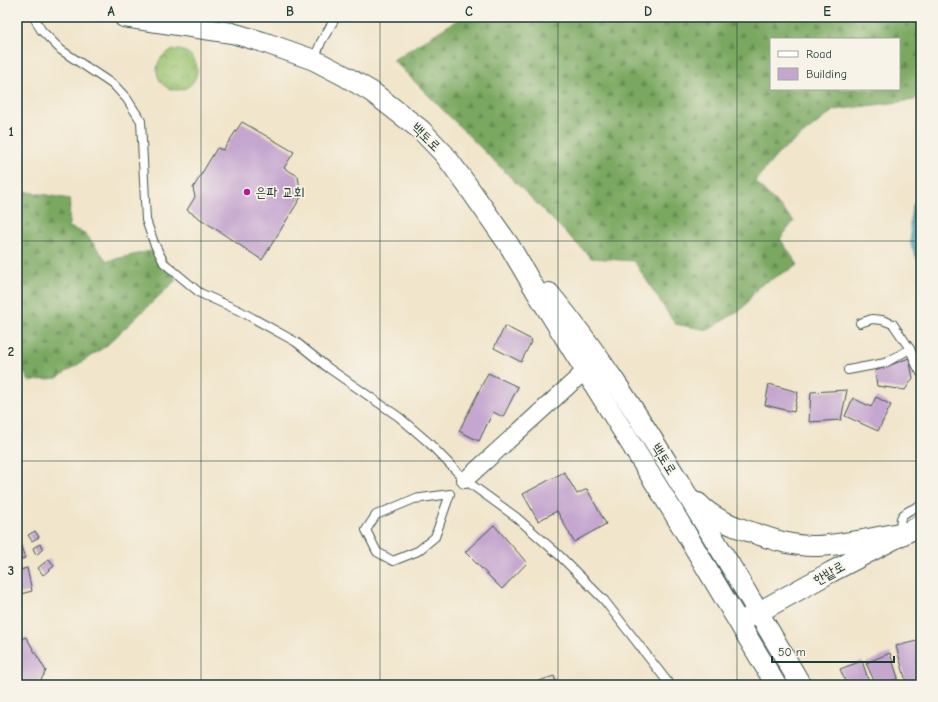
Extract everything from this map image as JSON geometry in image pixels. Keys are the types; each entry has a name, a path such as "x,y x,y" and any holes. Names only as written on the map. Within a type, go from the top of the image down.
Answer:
{"street":[{"name":"백토로","path":"124,17 232,33 314,60 372,92 421,130 444,154 467,185 593,366 678,480 759,612 801,685"},
{"path":"465,480 593,366"},
{"name":"백토로","path":"593,366 672,510 776,685"},
{"path":"678,480 703,508 718,519 764,537 795,544 816,546 842,543 913,529"},
{"name":"한밭로","path":"739,623 913,529"}],"lane":[{"path":"34,17 42,30 61,50 115,86 127,99 141,121 146,220 154,243 164,263 200,293 240,311 296,342 327,367 399,417 428,442 465,480 516,517 560,556 604,600 670,685"},
{"path":"314,60 321,42 336,17"},
{"path":"860,323 872,319 882,320 893,324 910,349 921,373"},
{"path":"848,370 886,363 910,349"},
{"path":"450,494 435,537 418,551 393,561 377,552 366,530 376,515 414,499 450,494"},
{"path":"913,529 900,525 900,520 902,516 921,505"}],"green space":[{"path":"462,17 921,17 921,93 915,100 834,110 778,154 755,181 794,221 780,239 798,265 759,286 742,309 708,330 675,324 634,261 591,258 393,60"},
{"path":"177,50 185,52 191,56 195,62 197,70 195,78 191,84 185,88 177,90 169,88 163,84 159,78 157,70 159,62 163,56 169,52"},
{"path":"17,190 70,199 69,227 85,233 107,261 159,249 176,280 106,346 57,378 29,381 17,360"}],"water":[{"path":"921,197 921,267 911,245 910,223 912,208 916,200"}],"building":[{"name":"은파 교회","path":"242,122 294,152 284,168 298,176 301,197 262,260 187,210 195,197 193,188 217,148 223,150"},
{"path":"505,326 532,340 521,362 494,348"},
{"path":"909,358 913,378 905,390 877,386 875,371"},
{"path":"488,373 518,387 503,417 493,412 479,441 459,431"},
{"path":"769,384 798,392 794,412 765,405"},
{"path":"847,390 841,420 809,422 811,392"},
{"path":"876,397 891,405 878,431 845,416 853,398 871,407"},
{"path":"564,472 577,494 587,489 606,524 574,542 557,511 538,521 523,494"},
{"path":"494,525 527,563 502,589 465,552"},
{"path":"35,531 39,537 32,541 28,535"},
{"path":"17,534 25,558 17,561"},
{"path":"40,544 43,549 36,555 33,548"},
{"path":"49,559 54,566 43,575 38,568"},
{"path":"27,568 32,591 17,595 17,571"},
{"path":"26,637 46,671 38,685 17,685 17,641"},
{"path":"921,640 921,685 907,685 896,646"},
{"path":"890,653 898,678 885,685 876,685 866,663"},
{"path":"862,661 870,685 847,685 840,669"},
{"path":"554,676 557,685 527,685"}],"place":[{"name":"은파 교회","path":"247,192"}]}
